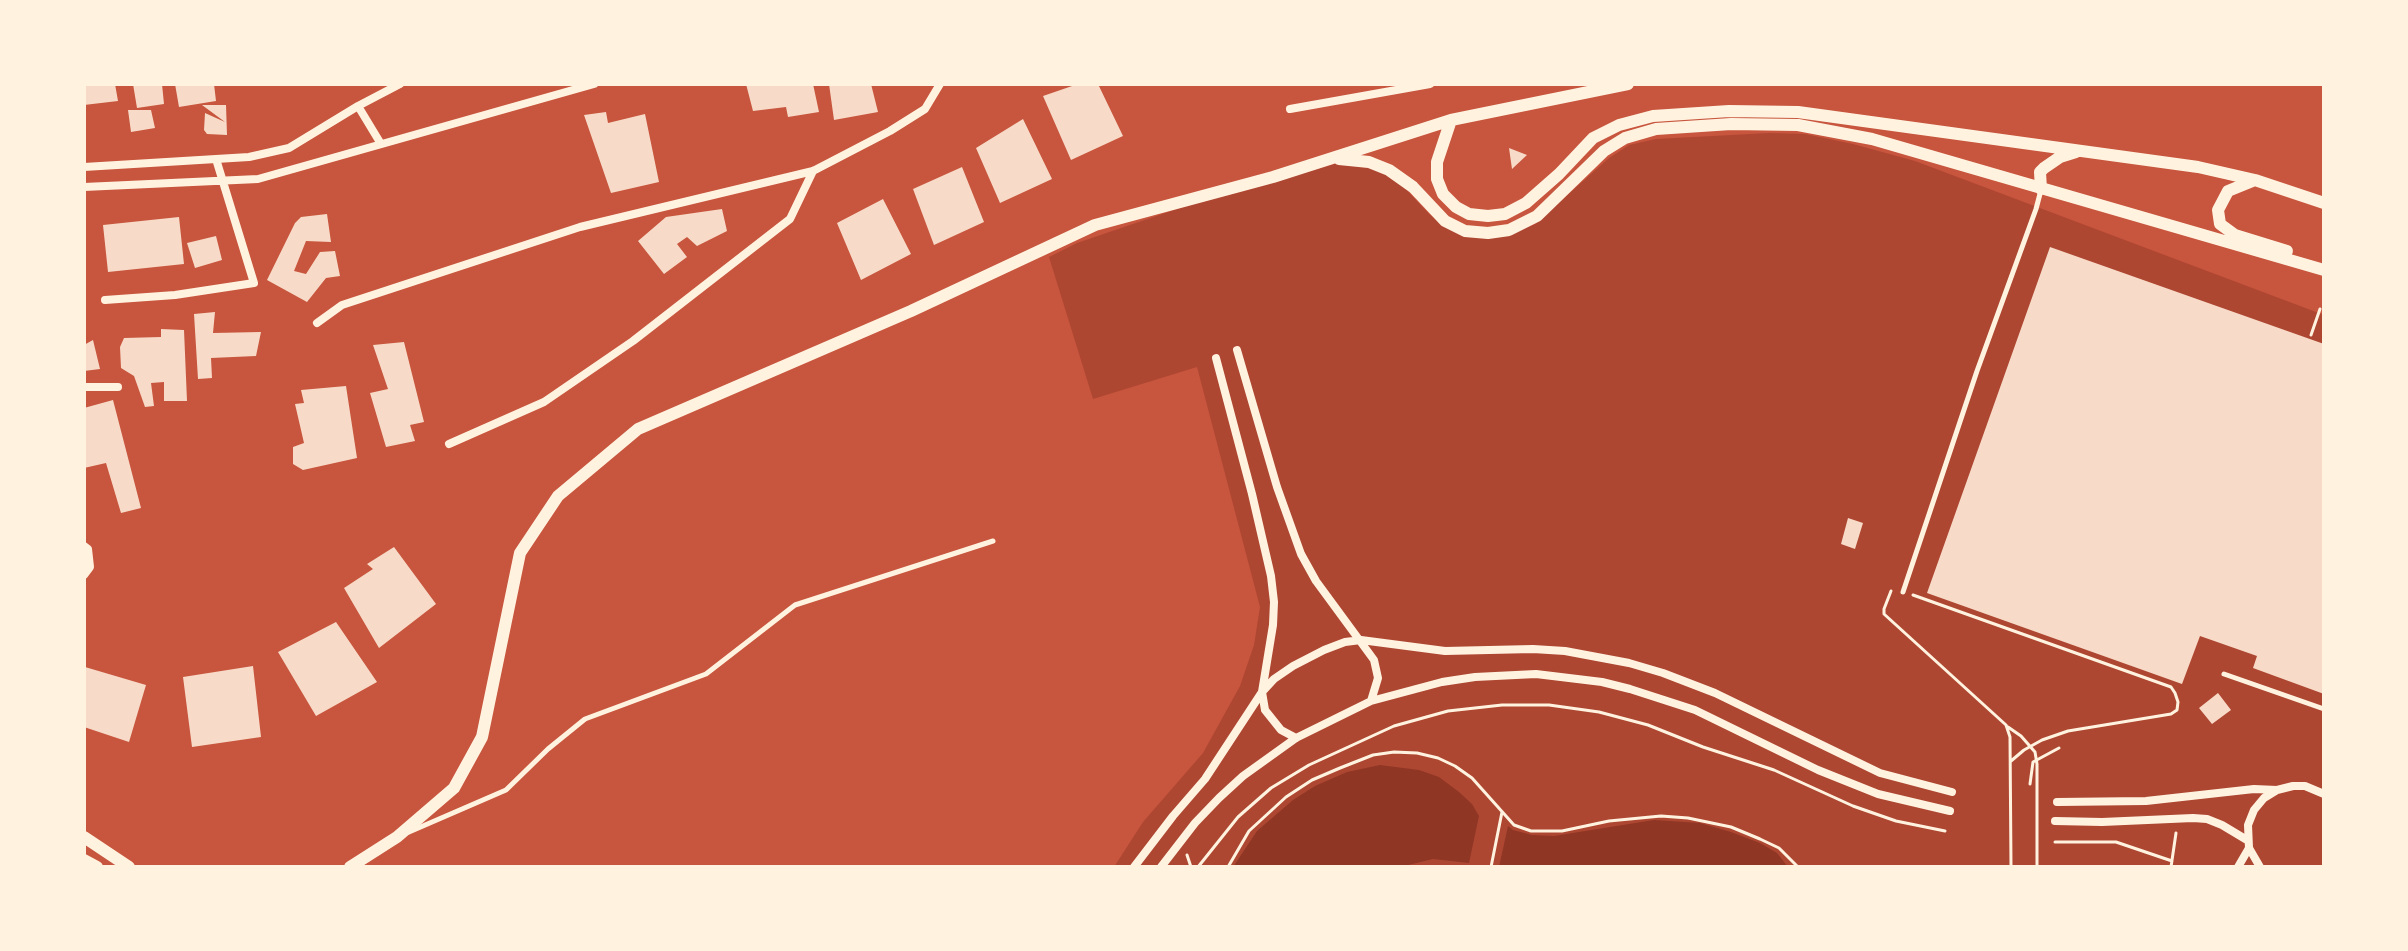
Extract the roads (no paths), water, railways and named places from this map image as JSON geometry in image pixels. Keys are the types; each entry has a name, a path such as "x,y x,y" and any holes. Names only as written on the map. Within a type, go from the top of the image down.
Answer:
{"street":[{"path":"84,167 249,157 289,148 400,84"},
{"path":"84,187 258,179 594,84"},
{"path":"317,323 342,305 580,227 813,171 925,109 940,84"},
{"path":"1290,109 1430,84"},
{"path":"350,867 397,837 454,788 482,737 520,553 558,496 638,429 911,311 1095,225 1258,181 1451,120 1628,84"},
{"path":"358,106 381,144"},
{"path":"1451,120 1437,162 1437,179 1443,194 1456,207 1469,214 1488,216 1505,214 1526,203 1593,138 1619,125 1653,116 1729,111 1798,112 2198,167 2255,180 2324,203"},
{"path":"1332,158 1369,162 1389,170 1413,187 1445,221 1465,231 1488,233 1509,230 1537,216 1604,151 1625,138 1656,129 1731,124 1798,125 1872,139 1964,164 2323,270"},
{"path":"2041,189 2040,172 2044,168 2060,157 2079,151"},
{"path":"105,300 175,295 254,283 216,159"},
{"path":"449,444 544,402 633,341 790,219 813,171"},
{"path":"2255,180 2228,191 2218,210 2220,224 2235,235 2313,259 2323,270"},
{"path":"1237,350 1277,487 1297,543 1316,581 1361,640 1377,668 1378,678 1371,701"},
{"path":"1216,358 1271,576 1273,625 1262,692 1265,710 1281,730 1296,738"},
{"path":"84,387 118,387"},
{"path":"84,546 88,549 90,567 84,575"},
{"path":"1134,867 1205,779 1262,692 1274,679 1324,650 1361,640 1445,651 1565,651 1629,663 1715,693 1880,773 1952,792"},
{"path":"1161,867 1219,798 1243,776 1296,738 1371,701 1428,685 1475,677 1536,674 1602,682 1662,698 1695,710 1818,770 1878,794 1950,811"},
{"path":"2057,802 2146,801 2324,783"},
{"path":"2305,786 2324,794"},
{"path":"2238,867 2248,844 2248,825 2254,810 2264,798 2277,790"},
{"path":"2055,821 2207,819 2248,844 2260,867"},
{"path":"84,837 129,867"},
{"path":"84,860 97,867"}],"lane":[{"path":"1903,592 2041,189"},
{"path":"397,837 506,790 548,749 585,719 706,674 795,605 993,541"},
{"path":"2224,674 2324,709"}]}
